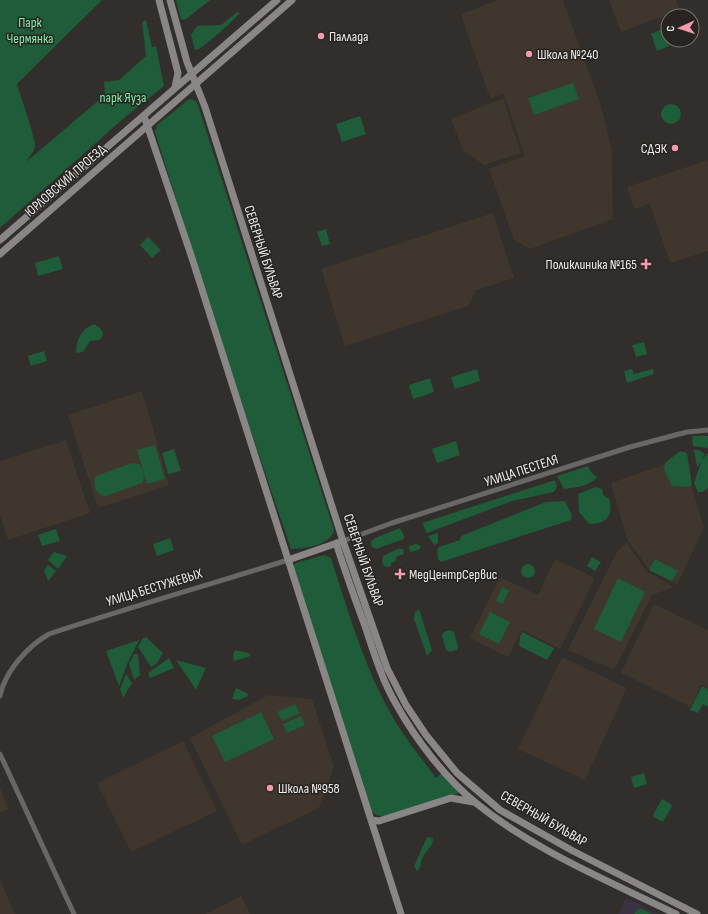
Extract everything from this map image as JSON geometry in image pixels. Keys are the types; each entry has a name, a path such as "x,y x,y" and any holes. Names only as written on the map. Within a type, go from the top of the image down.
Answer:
{"main road":[{"path":"159,0 178,73 175,87"},
{"name":"СЕВЕРНЫЙ БУЛЬВАР","path":"170,0 185,55 196,83 379,668 396,704 418,738 455,784 476,803 519,833 548,850 676,914"},
{"name":"ЮРЛОВСКИЙ ПРОЕЗД","path":"0,240 277,0"},
{"name":"ЮРЛОВСКИЙ ПРОЕЗД","path":"0,254 292,0"},
{"path":"144,116 191,255 401,914"},
{"name":"СЕВЕРНЫЙ БУЛЬВАР","path":"339,542 386,668 414,717 457,773 476,791 512,817 573,851 697,914"},
{"name":"УЛИЦА БЕСТУЖЕВЫХ","path":"288,560 339,542"},
{"path":"371,820 379,821 450,798 476,803"}],"street":[{"name":"УЛИЦА ПЕСТЕЛЯ","path":"339,542 392,523 635,446 687,432 708,430"},
{"name":"УЛИЦА БЕСТУЖЕВЫХ","path":"0,696 8,677 20,659 37,641 49,634 288,560"},
{"path":"0,754 74,914"}],"shaded area":[{"path":"498,0 563,0 602,109 612,151 613,219 530,249 514,240 489,169 525,156 504,94 490,98 461,14"},
{"path":"609,0 676,0 679,8 660,8 660,17 621,32"},
{"path":"503,98 521,153 484,165 463,150 451,119"},
{"path":"708,160 708,251 670,263 650,204 634,209 627,187"},
{"path":"493,213 514,278 476,290 468,306 345,346 321,269"},
{"path":"142,391 169,485 98,508 68,415"},
{"path":"66,440 90,513 8,540 0,515 0,461"},
{"path":"683,458 704,527 677,585 649,570 627,539 611,483"},
{"path":"626,542 647,572 674,587 652,595 614,670 568,650 615,555"},
{"path":"555,559 595,578 560,649 522,630 508,657 470,638 500,577 538,595"},
{"path":"654,604 708,630 708,688 701,685 691,707 621,673"},
{"path":"562,657 627,688 585,780 518,749"},
{"name":"Школа №958","path":"268,695 312,699 334,767 319,808 242,845 190,738"},
{"path":"183,741 217,811 131,852 97,783"},
{"path":"0,787 8,809 0,813"},
{"path":"0,880 15,914 0,914"},
{"path":"241,896 250,914 205,914"},
{"path":"626,898 658,914 618,914"}],"green space":[{"path":"0,0 102,0 17,84 35,144 34,150 26,162 105,95 104,82 119,80 146,56 142,22 146,20 152,47 156,46 164,86 124,118 0,228"},
{"path":"176,0 210,0 186,19 181,20"},
{"path":"237,12 240,13 225,28 204,46 195,50 191,35 197,26 221,25"},
{"path":"660,30 660,48 664,48 657,51 651,34"},
{"path":"573,83 579,99 534,115 528,98"},
{"path":"192,99 196,101 198,105 334,530 332,535 323,543 310,547 291,549 220,340 155,132 157,125 188,100"},
{"path":"671,104 678,107 681,114 678,121 671,124 664,121 661,114 664,107"},
{"path":"360,116 366,134 342,142 336,124"},
{"path":"326,229 330,244 322,246 317,232"},
{"path":"148,237 161,250 152,258 140,245"},
{"path":"59,256 63,269 38,276 35,263"},
{"path":"94,324 102,331 102,337 100,340 90,341 83,352 76,353 78,339 89,326"},
{"path":"644,342 647,354 636,357 632,345"},
{"path":"44,351 47,361 31,366 28,356"},
{"path":"477,369 480,381 455,389 451,377"},
{"path":"632,369 634,374 653,369 654,374 627,383 624,371"},
{"path":"430,378 434,392 413,399 409,385"},
{"path":"692,436 708,436 708,448 693,446"},
{"path":"456,441 460,455 437,463 432,449"},
{"path":"155,445 165,479 147,484 137,450"},
{"path":"174,449 181,471 168,474 162,453"},
{"path":"694,450 699,450 705,454 701,461 708,453 708,488 702,492 698,492 694,483 701,462 697,467"},
{"path":"680,451 687,453 692,485 688,487 672,486 664,470 665,463"},
{"path":"132,463 139,464 142,468 144,476 142,483 106,496 103,496 97,492 94,483 96,476"},
{"path":"588,466 592,473 597,477 594,480 582,486 564,489 557,476"},
{"path":"555,480 557,486 554,492 512,501 427,533 422,523"},
{"path":"596,487 602,489 603,495 609,499 610,510 604,521 589,524 579,512 578,494"},
{"path":"565,501 572,515 571,520 441,562 438,559 437,550 439,547 460,540 461,536 546,502"},
{"path":"400,528 404,535 404,539 376,549 371,546 371,542 375,538"},
{"path":"56,529 60,541 42,546 38,535"},
{"path":"438,533 438,543 434,545 428,536"},
{"path":"170,538 174,550 157,556 153,544"},
{"path":"416,544 421,546 420,549 411,552 409,550 409,546"},
{"path":"398,549 403,549 404,554 396,557 396,561 391,563 391,566 384,566 382,562 383,556"},
{"path":"54,552 67,556 58,569 48,560"},
{"path":"324,555 331,558 364,656 380,694 395,721 436,778 442,773 460,793 383,817 376,815 370,810 293,566 296,563"},
{"path":"592,557 601,562 595,571 587,566"},
{"path":"655,559 678,571 672,581 649,570"},
{"path":"528,564 533,566 535,571 533,576 528,578 523,576 521,571 523,566"},
{"path":"48,565 56,571 48,581 44,570"},
{"path":"618,578 645,592 621,642 594,629"},
{"path":"502,587 509,590 503,604 496,601"},
{"path":"419,609 432,650 427,656 414,619 415,612"},
{"path":"490,612 510,622 499,644 479,634"},
{"path":"450,630 454,632 458,647 457,650 450,652 446,650 442,635 444,632"},
{"path":"522,632 554,648 547,660 519,646"},
{"path":"146,637 163,653 157,663 151,667 138,647 143,638"},
{"path":"139,640 127,664 119,686 106,651"},
{"path":"235,650 249,653 251,656 234,661 233,655"},
{"path":"134,654 138,654 140,675 134,680 129,664"},
{"path":"169,658 174,668 150,678 148,673"},
{"path":"176,660 206,668 196,690"},
{"path":"126,674 132,683 123,698 120,689"},
{"path":"702,686 708,689 708,707 703,704 698,713 690,710"},
{"path":"236,688 247,693 248,696 239,700 232,699"},
{"path":"295,704 300,713 282,721 277,712"},
{"path":"261,712 274,739 225,762 212,736"},
{"path":"301,716 305,725 287,733 283,724"},
{"path":"644,773 647,784 634,788 631,777"},
{"path":"662,799 672,806 663,822 653,815"},
{"path":"427,837 433,838 433,841 423,856 419,870 417,871 414,866"},
{"path":"639,908 652,914 634,914"}],"place":[{"name":"Паллада","path":"321,36"},
{"name":"Школа №240","path":"529,54"},
{"name":"СДЭК","path":"675,148"},
{"name":"Поликлиника №165","path":"646,264"},
{"name":"МедЦентрСервис","path":"400,574"},
{"name":"Школа №958","path":"270,788"}],"park label":[{"name":"Парк Чермянка","path":"30,30"},
{"name":"парк Яуза","path":"123,97"}]}
